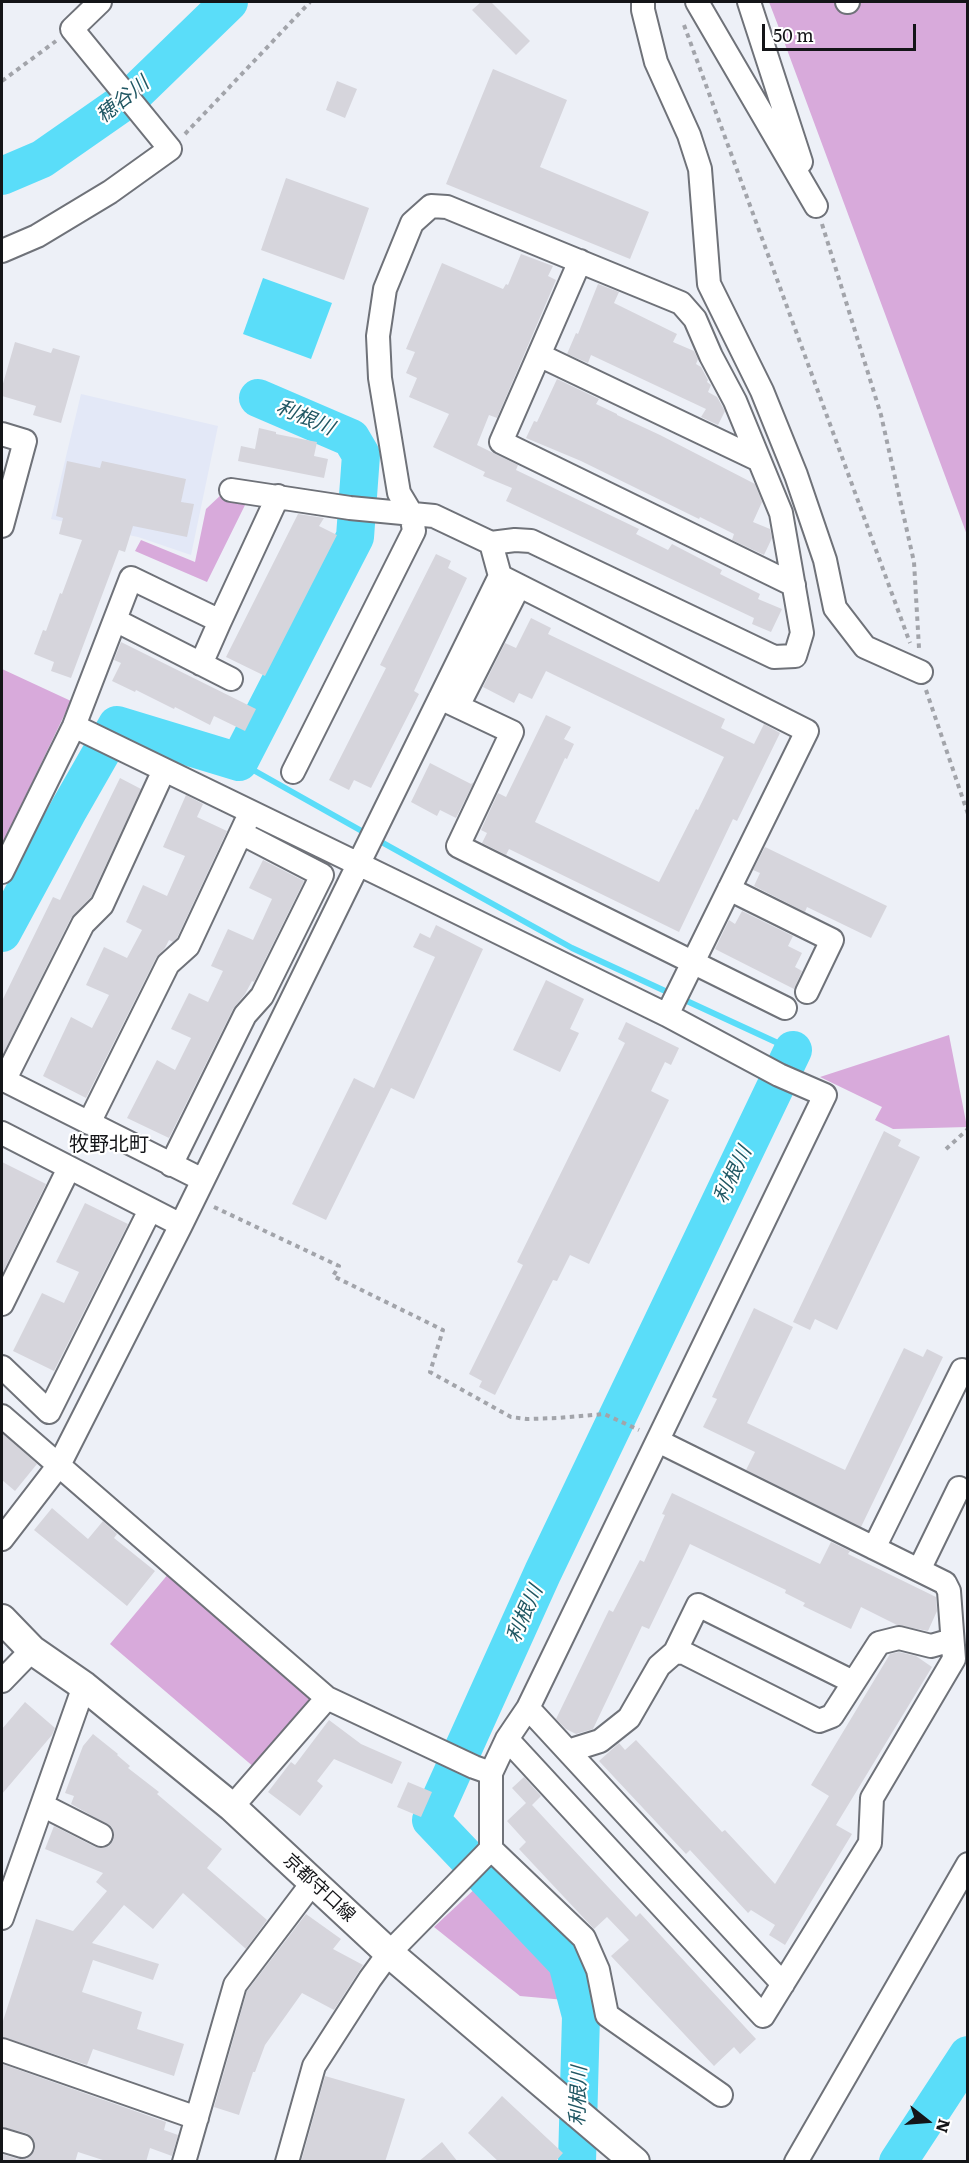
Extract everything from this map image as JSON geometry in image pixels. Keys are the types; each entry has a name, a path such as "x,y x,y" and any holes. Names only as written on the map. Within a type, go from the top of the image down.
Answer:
{"main road":[{"name":"京都守口線","path":"2,1619 32,1650 84,1686 232,1807 388,1953 635,2162"}],"street":[{"path":"2,251 37,236 101,198 170,149 78,37 100,2"},
{"path":"643,2 656,62 689,135 700,169 709,284 762,391 796,475 825,560 835,608 865,647 921,672"},
{"path":"697,2 816,206"},
{"path":"748,2 816,206"},
{"path":"231,490 350,508 411,513 434,516 490,543 531,541 774,657 795,656 802,633 781,513 735,401 711,356 695,319 681,303 447,207 431,206 412,223 386,289 378,336 380,378 399,494 411,513 414,531 293,772"},
{"path":"580,261 501,442 794,585"},
{"path":"539,355 759,460"},
{"path":"2,434 25,441 2,526"},
{"path":"201,664 278,496"},
{"path":"490,543 509,581 807,731 667,1015"},
{"path":"2,872 74,726 131,578 220,621"},
{"path":"2,1539 59,1465 181,1225 359,864 449,702 509,581"},
{"path":"114,620 231,679"},
{"path":"449,702 512,732 458,846 785,1008"},
{"path":"74,726 667,1015 802,1087 825,1095 528,1708 482,1770 487,1853 584,1938 598,1970 607,2015 722,2095"},
{"path":"164,770 102,905 83,924 3,1080 171,1165 198,1189"},
{"path":"89,1123 168,964 188,946 251,812"},
{"path":"171,1165 245,1015 262,996 321,875 241,833"},
{"path":"729,889 832,940 807,992"},
{"path":"2,1133 181,1225"},
{"path":"2,1304 69,1168"},
{"path":"2,1367 49,1412 150,1210"},
{"path":"874,1548 962,1370"},
{"path":"2,1416 327,1698 482,1770"},
{"path":"507,1739 763,2016 870,1843 872,1798 954,1659 952,1640 958,1588 658,1442"},
{"path":"919,1570 959,1488"},
{"path":"568,1751 600,1741 629,1718 658,1666 675,1652 698,1605 853,1682"},
{"path":"675,1652 684,1653 819,1721 832,1716 879,1643 899,1638 931,1647 952,1640"},
{"path":"2,1662 32,1650"},
{"path":"2,1681 32,1650"},
{"path":"2,1918 84,1686"},
{"path":"232,1807 327,1698"},
{"path":"528,1708 783,1984"},
{"path":"42,1805 101,1835"},
{"path":"287,2162 314,2066 388,1953 487,1853"},
{"path":"796,2162 968,1864"},
{"path":"184,2162 235,1984 313,1882"},
{"path":"2,2050 197,2118"}],"path":[{"path":"170,149 310,2"},
{"path":"684,24 921,672 968,814"},
{"path":"2,81 78,37"},
{"path":"816,206 881,415 914,562 921,672"},
{"path":"946,1149 968,1129"},
{"path":"198,1189 339,1266 333,1276 443,1330 430,1372 511,1418 558,1418 604,1414 635,1428"}],"shaded area":[{"path":"769,2 967,2 967,535 779,28"},
{"path":"81,394 218,426 191,555 138,537 51,519"},
{"path":"223,493 247,501 207,582 135,551 141,540 195,562 206,509"},
{"path":"2,669 71,701 2,845"},
{"path":"949,1035 967,1127 893,1129 875,1120 882,1107 820,1077"},
{"path":"169,1573 316,1699 255,1768 110,1644"},
{"path":"479,1885 555,1963 565,2000 520,1996 434,1927"}],"water":[{"path":"263,278 332,303 311,359 243,334"}],"building":[{"path":"481,2 491,2 530,41 516,55 472,10"},
{"path":"493,69 567,100 540,167 649,212 630,259 446,184"},
{"path":"337,81 357,89 345,118 326,110"},
{"path":"286,178 369,208 344,280 261,250"},
{"path":"521,254 553,266 548,276 556,280 497,418 489,415 477,445 518,465 516,470 639,529 636,534 668,550 672,544 722,570 720,574 760,594 758,599 782,609 771,632 752,624 754,618 506,501 512,488 483,476 485,472 433,447 449,414 409,397 417,378 406,373 415,352 406,349 442,263 503,289 506,284 508,285"},
{"path":"598,284 619,292 614,303 677,334 673,342 694,351 698,359 696,364 701,367 707,382 711,385 708,392 717,397 725,411 718,425 701,417 706,409 591,355 588,363 567,354 576,333 578,334"},
{"path":"15,342 51,353 53,348 80,356 61,423 33,415 36,406 2,396 2,387"},
{"path":"557,379 599,399 596,404 755,484 762,502 753,522 770,529 772,538 764,555 732,540 734,534 700,517 699,519 581,461 526,438 534,421 537,422"},
{"path":"259,428 276,432 276,434 317,442 314,456 328,459 324,478 238,461 241,446 255,449"},
{"path":"67,461 100,468 102,461 186,479 181,502 194,504 187,537 133,526 125,552 119,550 71,678 51,671 54,662 34,654 43,630 46,631 60,593 62,594 82,540 59,534 63,518 56,516"},
{"path":"298,514 324,518 319,526 337,535 265,676 226,657"},
{"path":"436,554 451,561 448,568 467,578 414,691 419,694 371,788 354,780 349,790 329,780 386,668 380,665"},
{"path":"531,618 551,628 548,634 725,719 721,728 754,744 764,724 780,733 737,821 733,819 679,932 509,849 506,855 482,843 487,833 481,830 498,793 506,797 546,715 571,727 564,739 574,744 535,822 659,882 724,757 546,671 532,699 519,693 514,703 483,687 505,643 516,648"},
{"path":"121,642 256,709 245,731 214,716 210,725 175,707 174,709 112,681 121,663 114,660"},
{"path":"430,763 471,784 474,782 456,818 440,810 437,816 411,802"},
{"path":"120,778 141,789 91,897 71,918 2,1056 2,1001 53,897 60,900"},
{"path":"186,795 203,804 197,817 227,831 177,938 173,942 169,940 156,958 86,1098 43,1076 71,1017 92,1028 109,995 86,985 104,947 127,958 142,930 126,922 143,885 167,896 185,856 163,847"},
{"path":"765,847 887,906 871,938 807,907 805,912 754,886 760,873 753,870"},
{"path":"263,860 304,881 254,982 252,981 233,1009 169,1138 127,1118 157,1060 175,1070 191,1038 171,1029 189,993 208,1002 223,971 211,966 228,929 253,940 272,899 249,888"},
{"path":"742,911 793,936 788,946 802,953 795,967 802,971 794,989 715,949 729,920 735,924"},
{"path":"436,925 483,949 414,1099 391,1088 326,1220 292,1204 354,1078 374,1088 435,957 413,947 420,933 430,938"},
{"path":"546,980 584,999 570,1029 579,1033 560,1072 513,1050"},
{"path":"626,1022 679,1048 671,1065 665,1062 651,1091 669,1100 589,1264 570,1255 557,1281 553,1280 495,1395 479,1387 482,1381 469,1374 523,1265 517,1262 625,1043 618,1039"},
{"path":"884,1131 901,1140 898,1146 920,1157 837,1330 815,1319 810,1330 793,1322"},
{"path":"2,1162 46,1184 2,1274"},
{"path":"85,1203 128,1224 54,1371 13,1351 42,1293 64,1303 79,1272 56,1262"},
{"path":"754,1308 793,1327 747,1423 845,1470 904,1348 923,1357 927,1349 943,1357 861,1527 746,1470 755,1452 703,1427 717,1399 712,1397"},
{"path":"2,1433 37,1464 15,1491 2,1480"},
{"path":"672,1493 820,1564 831,1542 850,1551 848,1554 936,1597 937,1611 928,1631 897,1625 861,1607 851,1629 803,1606 805,1603 785,1593 786,1590 690,1544 649,1629 642,1626 593,1729 576,1734 566,1729 556,1719 609,1610 613,1612 640,1560 644,1562"},
{"path":"52,1508 88,1539 103,1521 117,1534 114,1538 155,1571 127,1606 34,1530"},
{"path":"899,1652 916,1656 932,1667 836,1825 852,1834 785,1945 769,1935 775,1925 751,1910 748,1913 690,1850 686,1854 599,1761 619,1743 625,1750 636,1740 722,1832 725,1830 775,1884 829,1796 811,1785 890,1654"},
{"path":"25,1702 55,1728 52,1735 2,1794 2,1729"},
{"path":"329,1720 361,1744 402,1762 392,1784 334,1759 317,1781 323,1786 300,1816 268,1792 291,1762 295,1765"},
{"path":"93,1734 118,1754 130,1766 128,1768 159,1792 157,1794 222,1849 207,1868 267,1920 246,1949 183,1893 153,1929 124,1905 92,1943 159,1964 153,1980 93,1960 82,1992 142,2012 137,2029 184,2044 174,2076 93,2049 87,2065 2,2037 2,2024 36,1919 73,1931 107,1891 96,1882 103,1873 45,1849 54,1826 95,1847 108,1847 113,1841 112,1827 71,1804 74,1796 65,1793 83,1746"},
{"path":"524,1777 541,1796 532,1805 636,1917 640,1913 756,2039 740,2054 734,2047 714,2066 611,1956 629,1940 607,1917 594,1929 519,1849 526,1842 507,1821 526,1803 512,1788"},
{"path":"408,1782 432,1792 421,1817 397,1807"},
{"path":"306,1914 341,1939 333,1949 363,1965 334,2010 302,1993 265,2045 255,2072 253,2072 239,2115 214,2107 247,1991"},
{"path":"2,2064 166,2122 164,2130 178,2135 172,2156 150,2148 146,2162 109,2162 78,2152 75,2162 2,2162 2,2154 26,2159 35,2150 35,2143 26,2133 2,2127"},
{"path":"325,2076 405,2099 385,2162 301,2162"},
{"path":"502,2096 563,2153 555,2162 499,2162 468,2133"},
{"path":"442,2142 458,2162 418,2162"}],"waterway":[{"name":"穂谷川","path":"2,176 42,159 131,97 229,2"},
{"path":"2,933 117,725 239,762 355,537 361,455 351,438 258,398"},
{"path":"239,762 367,834"},
{"path":"376,839 572,948 793,1050"},
{"name":"利根川","path":"577,2162 581,2016 567,1963 431,1820 543,1572 793,1050"},
{"path":"898,2162 968,2055"}],"district":[{"name":"牧野北町","path":"109,1145"}]}
